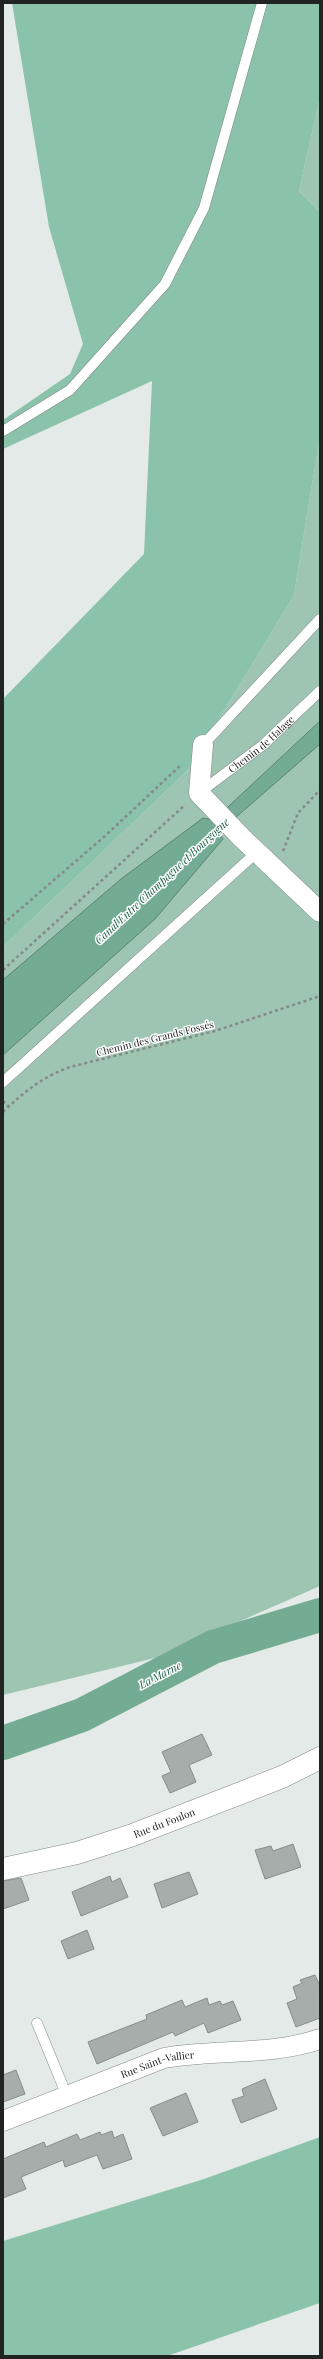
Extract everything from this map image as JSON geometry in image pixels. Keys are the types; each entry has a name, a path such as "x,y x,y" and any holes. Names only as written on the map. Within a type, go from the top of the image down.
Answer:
{"street":[{"path":"203,745 199,793 242,838 275,867 320,912"},
{"name":"Rue du Foulon","path":"3,1869 77,1853 130,1836 282,1777 320,1758"},
{"name":"Rue Saint-Vallier","path":"3,2122 164,2058 184,2054 289,2046 320,2039"}],"lane":[{"path":"3,430 70,390 164,284 204,208 262,3"},
{"path":"203,745 320,620"},
{"name":"Chemin de Halage","path":"199,793 263,745 320,692"},
{"path":"3,1082 257,852"},
{"path":"37,2023 67,2096"}],"path":[{"path":"3,924 105,836 203,745"},
{"path":"275,867 298,813 320,790"},
{"path":"3,970 199,793"},
{"name":"Chemin des Grands Fossés","path":"3,1112 36,1082 50,1074 70,1067 215,1031 320,996"},
{"path":"3,1101 9,1107"}],"shaded area":[{"path":"12,3 320,3 320,97 299,191 320,212 320,436 294,595 188,770 3,947 3,699 144,554 152,381 3,449 3,420 70,374 83,344 49,227"},
{"path":"320,97 320,212 299,191"},
{"path":"320,436 320,1586 159,1657 3,1695 3,947 188,770 294,595"},
{"path":"320,2137 320,2303 167,2356 3,2356 3,2241 204,2179"}],"water":[{"name":"Canal Entre Champagne et Bourgogne","path":"320,721 320,744 219,832 223,839 155,919 3,1055 3,980 121,879 203,818 214,820"}],"building":[{"path":"202,1734 212,1755 189,1765 196,1782 170,1793 162,1776 171,1772 162,1752"},
{"path":"293,1844 301,1867 265,1879 255,1850 271,1846 273,1851"},
{"path":"189,1872 198,1894 162,1908 154,1884"},
{"path":"110,1876 112,1882 120,1878 128,1897 81,1916 72,1892"},
{"path":"21,1878 29,1900 3,1909 3,1881"},
{"path":"87,1930 94,1949 68,1959 61,1941"},
{"path":"315,1975 320,1986 320,2018 296,2027 287,2003 297,1999 293,1987 302,1983 300,1980"},
{"path":"207,1998 209,2005 220,2001 222,2005 233,2001 241,2020 208,2033 204,2023 175,2036 173,2032 97,2064 88,2042 147,2019 146,2015 182,2000 185,2007"},
{"path":"16,2070 25,2094 3,2102 3,2075"},
{"path":"265,2079 277,2109 241,2123 232,2100 244,2096 242,2089"},
{"path":"186,2093 198,2122 163,2136 150,2108"},
{"path":"112,2131 114,2138 123,2134 132,2159 103,2169 97,2155 65,2167 63,2160 21,2177 26,2189 3,2198 3,2159 44,2142 46,2147 77,2134 80,2140 100,2132 101,2135"}],"waterway":[{"name":"La Marne","path":"3,1743 82,1715 213,1647 320,1615"}]}
